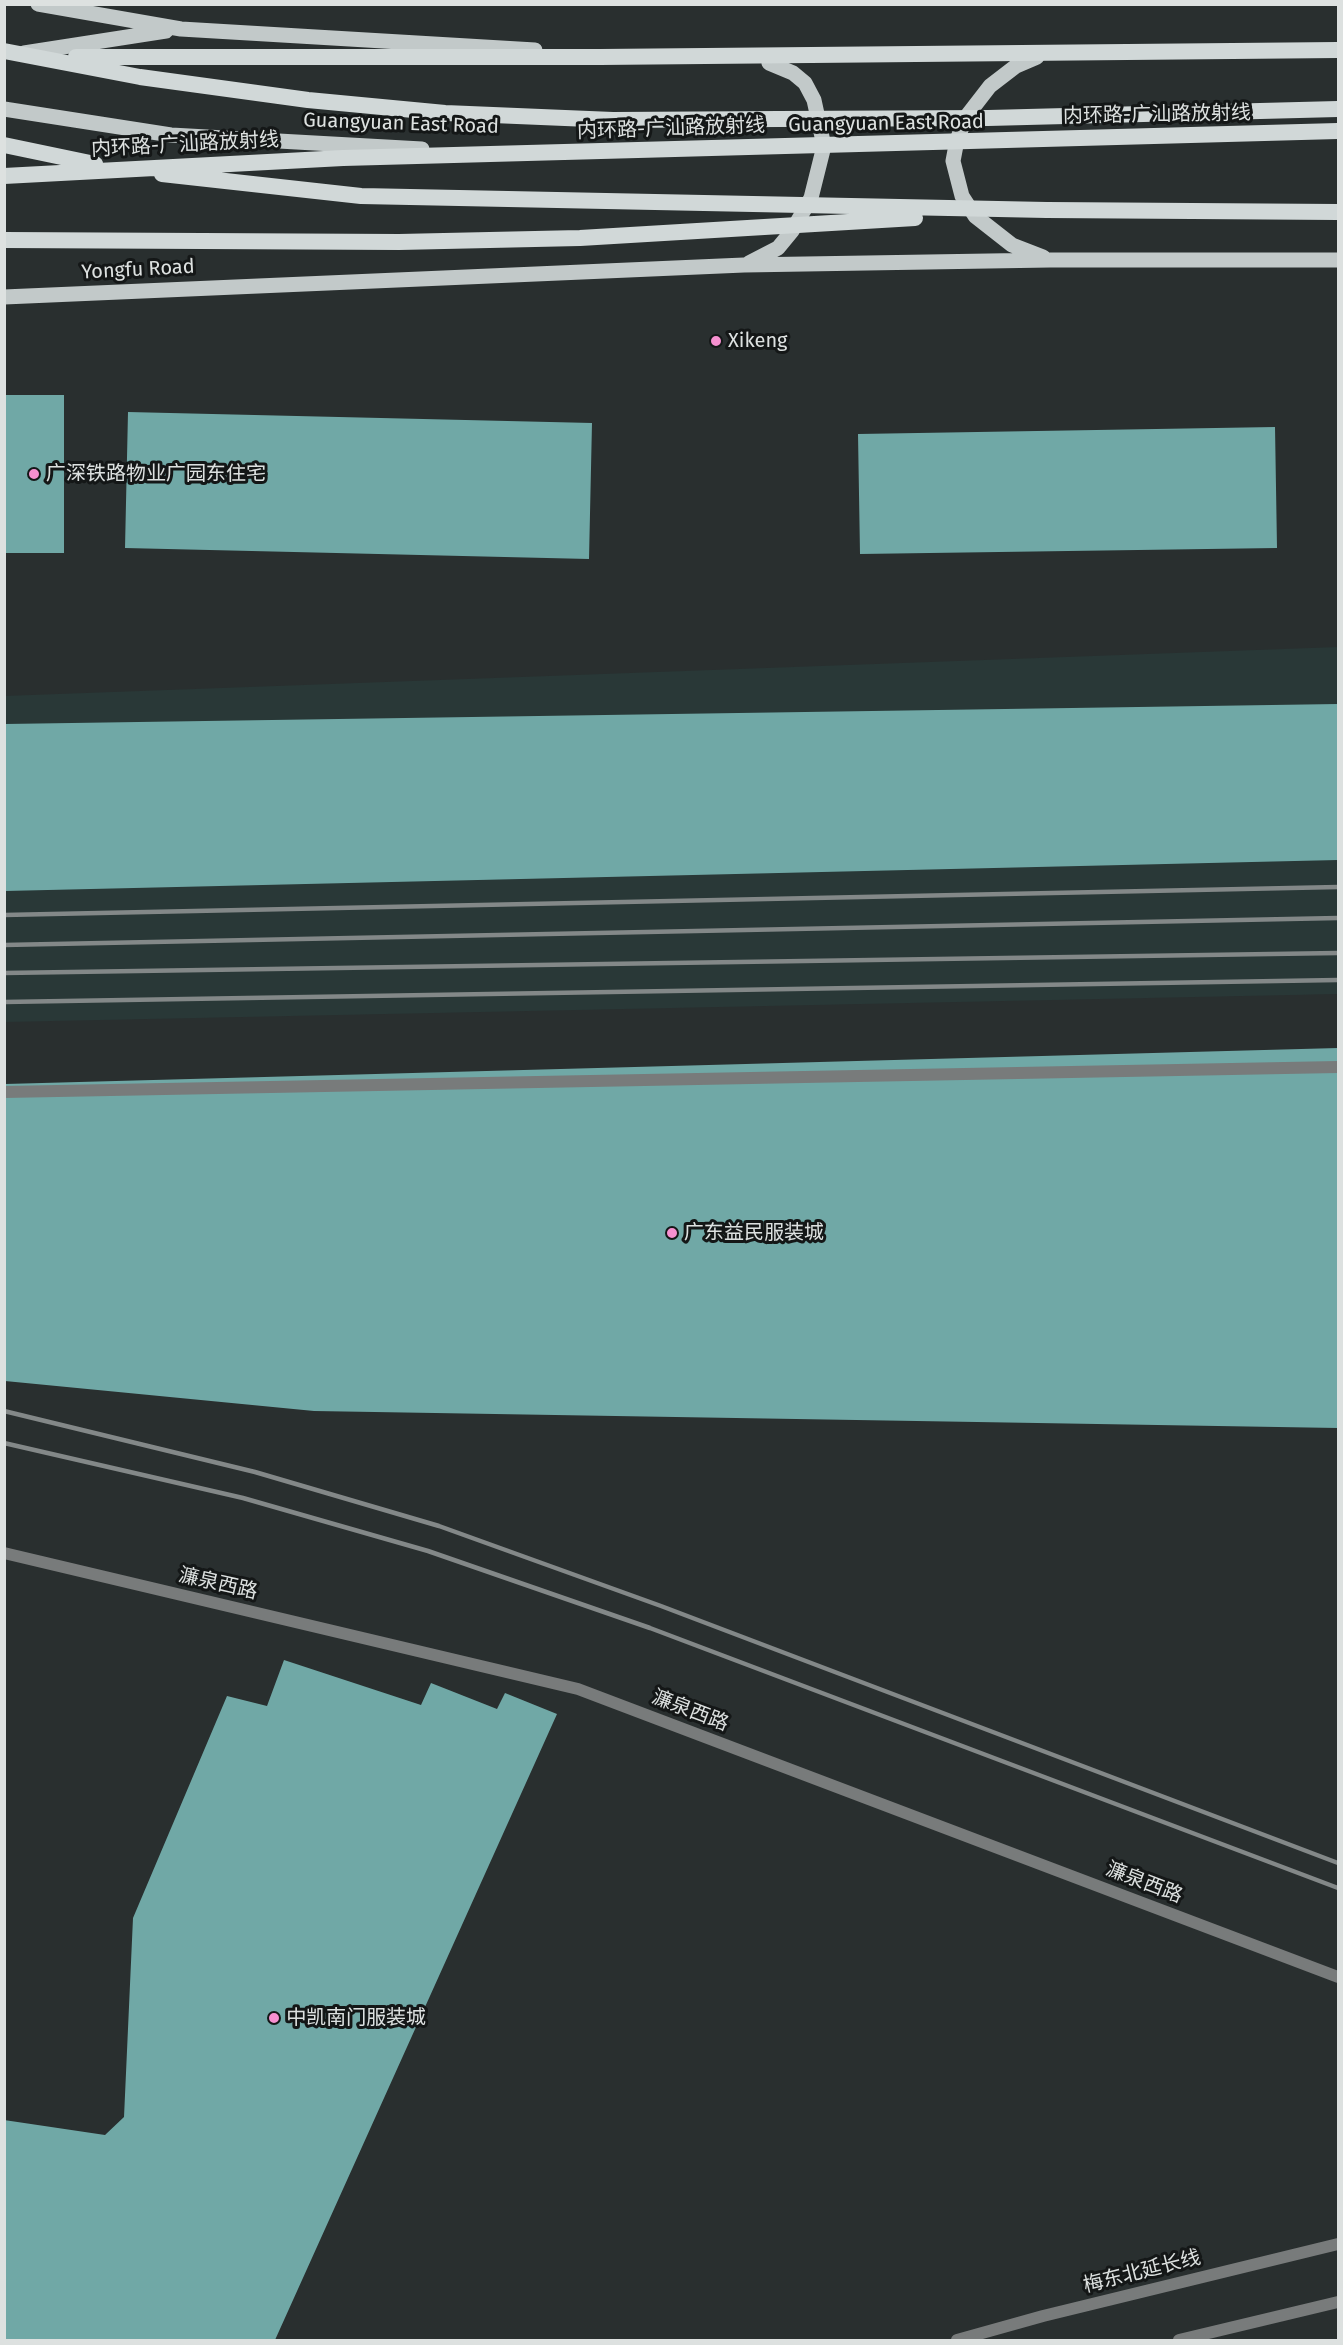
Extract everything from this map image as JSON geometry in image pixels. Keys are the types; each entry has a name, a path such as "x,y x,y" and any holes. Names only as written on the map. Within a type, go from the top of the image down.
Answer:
{"highway":[{"path":"4,57 600,57 1338,50"},
{"path":"4,51 141,77 308,100 456,113 613,120 988,118 1338,109"},
{"name":"内环路-广汕路放射线","path":"4,176 343,158 1338,131"},
{"path":"4,145 112,167 224,183 361,196 1047,210 1338,212"},
{"path":"4,240 399,242 580,238 1047,210"}],"main road":[{"path":"38,4 181,29 769,63 1037,57 1338,57"},
{"path":"4,57 181,29"},
{"path":"1037,57 1016,66 990,86 966,117 957,140 953,161 962,196 975,216 1012,245 1050,260"},
{"path":"744,265 778,248 792,231 812,198 824,146 814,100 805,83 793,73 769,63"},
{"name":"Guangyuan East Road","path":"4,109 171,135 429,149 1338,138"},
{"path":"744,265 1050,260 1338,260"},
{"name":"Yongfu Road","path":"4,297 744,265"}],"street":[{"path":"4,1092 1338,1067"},
{"name":"濂泉西路","path":"4,1553 578,1689 1338,1977"},
{"name":"梅东北延长线","path":"960,2340 1338,2244"},
{"path":"1179,2340 1338,2302"}],"shaded area":[{"path":"1338,647 1338,994 5,1022 4,696"}],"building":[{"name":"广深铁路物业广园东住宅","path":"4,395 64,395 64,553 4,553"},
{"path":"128,412 592,423 589,559 125,548"},
{"path":"1275,427 1277,548 860,554 858,434"},
{"path":"1338,704 1338,860 5,891 5,724"},
{"name":"广东益民服装城","path":"1338,1048 1338,1428 314,1411 5,1381 5,1084"},
{"name":"中凯南门服装城","path":"284,1660 421,1705 431,1683 497,1709 505,1693 557,1714 275,2340 4,2340 4,2120 105,2135 124,2117 133,1918 227,1696 267,1706"}],"railway":[{"path":"4,915 1338,887"},
{"path":"4,945 1338,918"},
{"path":"4,973 1338,953"},
{"path":"4,1002 1338,980"},
{"path":"4,1411 255,1472 439,1526 661,1606 1338,1863"},
{"path":"4,1443 243,1498 428,1551 650,1628 1338,1888"}],"place":[{"name":"Xikeng","path":"716,341"},
{"name":"广深铁路物业广园东住宅","path":"34,474"},
{"name":"广东益民服装城","path":"672,1233"},
{"name":"中凯南门服装城","path":"274,2018"}]}
